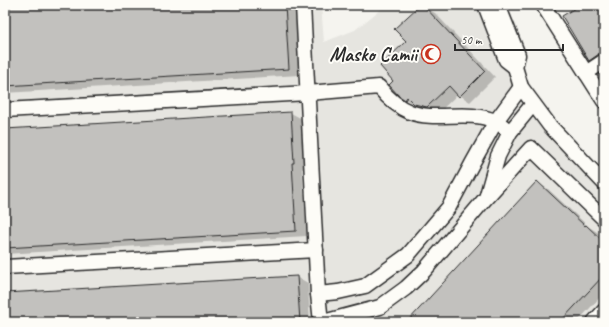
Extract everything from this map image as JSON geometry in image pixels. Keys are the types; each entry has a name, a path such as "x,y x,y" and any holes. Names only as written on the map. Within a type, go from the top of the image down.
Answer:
{"street":[{"path":"303,5 318,294 322,322 380,306 406,288 424,271 531,148 604,219"},
{"path":"485,5 506,60 515,67"},
{"path":"498,5 518,55 515,67 521,87 550,126 604,183"},
{"path":"543,5 604,101"},
{"path":"586,73 604,61"},
{"path":"5,110 308,93 379,87 393,102 414,114 432,116 469,115 496,121 510,132"},
{"path":"318,294 338,292 365,286 408,255 449,208 496,121 521,87"},
{"path":"486,199 498,156 510,132 534,104"},
{"path":"5,268 316,250"},
{"path":"594,322 604,311"}],"shaded area":[{"path":"5,5 321,5 324,42 355,30 386,5 487,5 515,90 604,185 604,322 5,322"}],"building":[{"path":"5,5 285,5 289,69 5,86"},
{"name":"Masko Camii","path":"420,5 423,5 485,71 459,97 449,86 427,107 414,104 407,97 405,100 398,95 389,85 393,81 380,66 406,41 394,29"},
{"path":"580,5 604,5 604,53 599,54 589,61 562,16"},
{"path":"604,71 604,83 599,75"},
{"path":"291,112 296,231 5,248 5,129"},
{"path":"537,181 604,242 604,275 560,322 407,322"},
{"path":"297,276 300,322 5,322 5,293"}],"place":[{"name":"Masko Camii","path":"431,54"}]}
